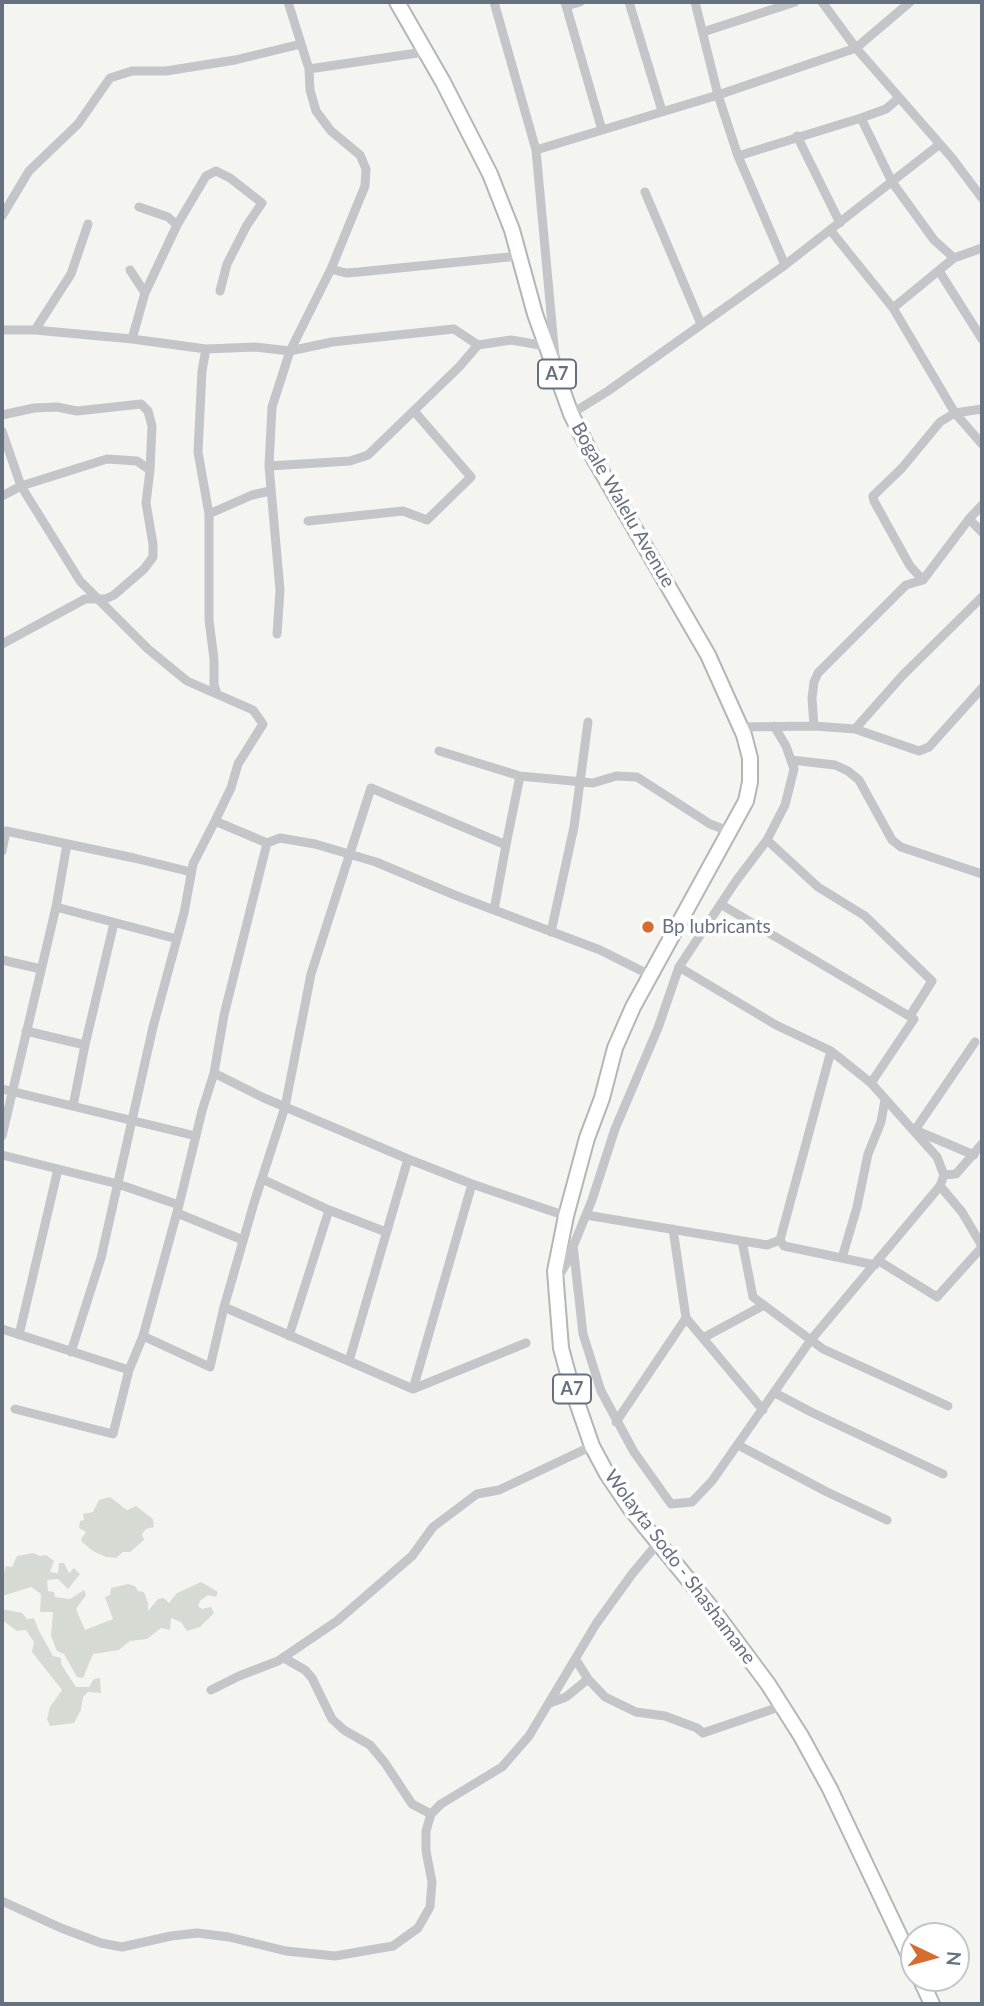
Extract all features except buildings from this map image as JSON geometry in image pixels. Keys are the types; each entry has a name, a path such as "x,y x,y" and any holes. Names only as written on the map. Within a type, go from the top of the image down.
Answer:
{"highway":[{"name":"Bogale Walelu Avenue","path":"397,2 490,174 512,230 546,346 571,414 589,450 708,655 743,731"},
{"name":"Wolayta Sodo - Shashamane","path":"743,731 750,758 750,782 746,801 633,1007 615,1048 566,1216 555,1271 561,1348 580,1415 607,1474 629,1507 713,1610 782,1706 830,1789 900,1936"}],"street":[{"path":"277,634 281,590 270,491 272,407 290,351 331,269 365,186 366,169 360,155 331,131 316,111 310,90 309,69 288,2"},
{"path":"494,2 536,150 557,376"},
{"path":"580,2 565,4 602,130"},
{"path":"629,2 662,111"},
{"path":"695,2 718,95 738,156 785,265"},
{"path":"703,32 795,2"},
{"path":"822,2 856,48 940,144 982,198"},
{"path":"536,150 718,95 856,48 910,2"},
{"path":"2,216 29,171 78,124 110,78 132,71 166,71 235,60 301,44"},
{"path":"309,69 424,52"},
{"path":"738,156 861,118 886,108 899,99"},
{"path":"861,118 892,182 934,240 954,258"},
{"path":"797,136 840,223"},
{"path":"571,414 608,391 785,265 940,144"},
{"path":"132,339 145,293 177,225 206,176 216,172 230,178 262,203 227,264 220,291"},
{"path":"645,192 701,324"},
{"path":"139,207 167,217 177,225"},
{"path":"35,330 71,274 88,224"},
{"path":"831,231 893,308 955,413 982,444"},
{"path":"893,308 954,258 982,248"},
{"path":"331,269 346,273 519,256"},
{"path":"130,270 145,293"},
{"path":"939,271 982,339"},
{"path":"974,327 982,320"},
{"path":"2,330 35,330 132,339 206,349 255,347 290,351 332,342 454,329 478,345"},
{"path":"269,466 350,461 368,455 459,367 478,345 511,340 546,346"},
{"path":"206,349 202,371 198,452 209,514 209,620 217,694"},
{"path":"2,415 34,408 57,407 77,411 141,404 148,411 152,426 146,503 153,557 144,569 114,595 105,599 85,599 2,644"},
{"path":"923,580 910,566 873,496 902,468 940,422 955,413 982,409"},
{"path":"308,521 403,511 427,520 471,477 414,411"},
{"path":"2,430 21,486 80,581 148,649 187,681 253,710 262,724 238,764 231,788 197,854 191,872 101,1258 71,1352"},
{"path":"2,496 21,486 107,459 137,461 150,470"},
{"path":"209,514 252,495 270,491"},
{"path":"814,726 812,698 818,673 906,585 923,580 982,505"},
{"path":"969,519 982,532"},
{"path":"855,729 902,676 982,597"},
{"path":"743,731 774,726 855,729 919,751 929,747 982,688"},
{"path":"551,932 574,827 588,722"},
{"path":"555,1282 566,1264 586,1214 615,1129 658,1028 680,967 736,881 767,840 785,805 794,769 786,746 774,726"},
{"path":"439,751 520,776 581,783 593,783 616,776 637,777 710,824 731,832"},
{"path":"792,760 835,765 848,771 859,780 892,840 901,847 982,874"},
{"path":"494,910 520,776"},
{"path":"143,1336 210,1367 243,1240 285,1107 311,974 371,788 506,845"},
{"path":"215,821 267,843 280,838 348,853 399,870 600,950 650,975"},
{"path":"2,851 6,831 191,872"},
{"path":"767,840 818,887 865,916 932,981 910,1016"},
{"path":"15,1409 113,1434 129,1370 143,1336 214,1073 224,1015 267,843"},
{"path":"2,1136 7,1090 26,1031 67,844"},
{"path":"722,905 914,1019 871,1083"},
{"path":"55,907 177,939"},
{"path":"73,1106 114,923"},
{"path":"2,960 41,969"},
{"path":"573,1245 583,1335 601,1391 617,1422 671,1504 692,1502 712,1481 810,1341 940,1186 944,1175 937,1157 871,1083 831,1051 776,1025 680,967"},
{"path":"26,1031 85,1045"},
{"path":"915,1130 975,1042"},
{"path":"780,1240 831,1051"},
{"path":"214,1073 285,1107 408,1159 566,1216"},
{"path":"7,1090 195,1136"},
{"path":"842,1258 858,1207 868,1154 881,1122 885,1100"},
{"path":"915,1130 974,1155"},
{"path":"944,1175 956,1174 982,1144"},
{"path":"2,1155 118,1184 243,1240"},
{"path":"349,1362 408,1159"},
{"path":"19,1335 58,1169"},
{"path":"262,1179 328,1210 386,1232"},
{"path":"413,1389 472,1184"},
{"path":"780,1240 785,1245 877,1263 937,1297 982,1246 962,1212 940,1186"},
{"path":"289,1336 328,1210"},
{"path":"586,1214 767,1245 780,1240"},
{"path":"673,1229 686,1318 763,1410"},
{"path":"742,1241 753,1297 822,1349 948,1406"},
{"path":"703,1338 764,1305"},
{"path":"224,1307 413,1389 526,1343"},
{"path":"617,1422 686,1318"},
{"path":"2,1329 129,1370"},
{"path":"775,1393 943,1474"},
{"path":"738,1445 887,1520"},
{"path":"211,1690 284,1658 337,1621 412,1556 433,1527 477,1494 499,1490 592,1446"},
{"path":"2,1901 71,1932 122,1947 197,1933 229,1937 286,1951 335,1956 393,1946 418,1928 430,1907 432,1882 426,1831 431,1814 441,1804 502,1767 529,1736 596,1624 658,1543"},
{"path":"284,1658 305,1670 312,1678 332,1719 344,1730 370,1745 412,1804 431,1814"},
{"path":"576,1660 588,1679 606,1697 636,1712 666,1716 697,1728 703,1734 782,1706"},
{"path":"550,1703 566,1697 588,1679"}],"shaded area":[{"path":"110,1497 127,1510 136,1506 153,1519 154,1527 146,1529 142,1534 144,1540 130,1552 123,1552 116,1558 93,1551 82,1542 86,1532 79,1528 80,1521 84,1520 83,1514 93,1512 99,1500"},
{"path":"33,1553 46,1555 54,1561 50,1572 58,1573 59,1563 64,1563 69,1573 74,1568 80,1574 68,1589 58,1579 47,1580 48,1591 54,1592 55,1597 70,1599 84,1590 86,1595 76,1609 85,1630 113,1619 105,1597 110,1595 111,1588 128,1584 144,1592 148,1611 158,1599 164,1598 169,1603 177,1593 201,1582 218,1592 216,1597 208,1595 198,1606 202,1609 211,1607 214,1613 200,1627 187,1631 181,1622 171,1618 170,1630 161,1628 147,1639 130,1641 119,1650 93,1654 83,1678 77,1677 64,1654 57,1651 51,1636 53,1612 40,1612 41,1594 31,1587 2,1596 2,1573 6,1566 12,1567 17,1556"},
{"path":"2,1609 22,1613 27,1619 34,1618 53,1656 61,1658 61,1664 76,1687 89,1687 94,1679 100,1678 101,1693 88,1692 83,1697 81,1710 74,1723 50,1726 47,1719 50,1707 62,1690 32,1652 34,1642 26,1630 17,1631 2,1620"}],"place":[{"name":"Bp lubricants","path":"648,927"}]}
